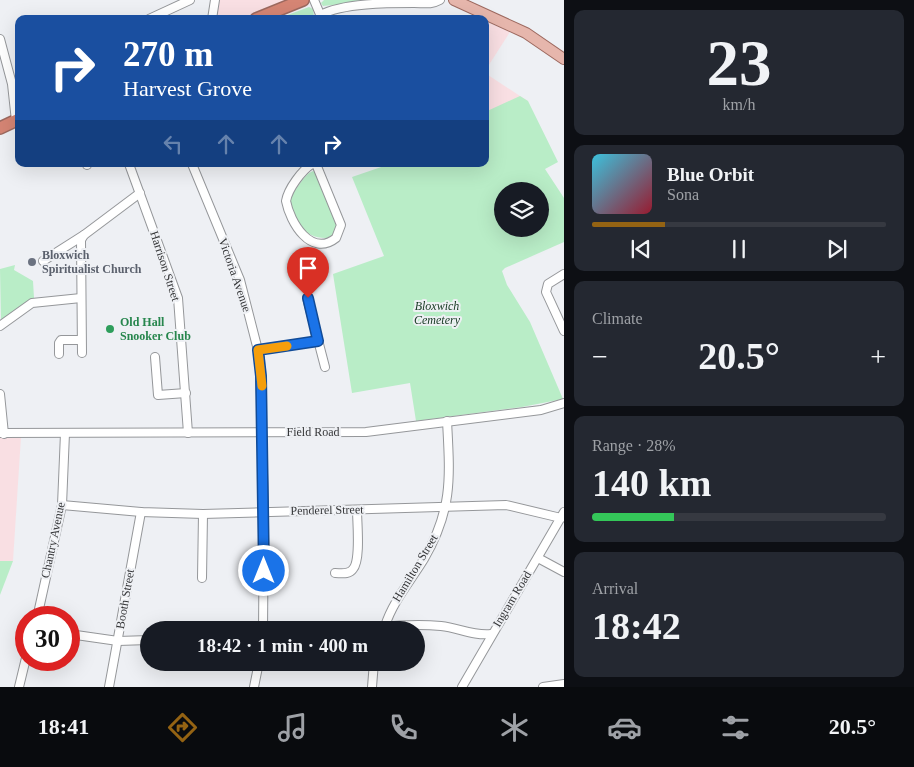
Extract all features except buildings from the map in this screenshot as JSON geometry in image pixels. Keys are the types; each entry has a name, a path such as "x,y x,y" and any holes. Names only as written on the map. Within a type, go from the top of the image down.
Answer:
{"highway":[{"path":"266,15 303,0"},
{"path":"0,128 15,121"}],"main road":[{"path":"454,0 488,15"},
{"path":"489,16 526,32 564,59"}],"street":[{"path":"158,15 190,0"},
{"path":"213,15 215,0"},
{"path":"314,0 321,15"},
{"path":"327,15 344,8 417,1 433,4 440,0"},
{"path":"0,39 15,79"},
{"name":"Harrison Street","path":"130,167 178,298 188,433"},
{"name":"Victoria Avenue","path":"193,167 240,280 258,350 263,432 263,621"},
{"path":"310,167 304,171 289,193 287,206 298,232 310,240 326,243 336,238 341,225 315,167"},
{"path":"43,261 84,235 140,193"},
{"path":"82,353 81,245 84,235"},
{"path":"564,274 548,284 546,292 564,330"},
{"path":"0,326 32,303 81,298"},
{"path":"308,298 325,367"},
{"path":"59,354 59,343 61,340 81,340"},
{"path":"258,350 318,341"},
{"path":"155,356 158,395 186,392"},
{"path":"0,394 2,433"},
{"name":"Field Road","path":"2,433 366,432 541,410 564,403"},
{"name":"Hamilton Street","path":"384,621 424,559 440,526 447,506 449,464 447,421"},
{"name":"Chantry Avenue","path":"40,606 62,505 65,432"},
{"name":"Penderel Street","path":"62,505 141,512 203,514 506,505 562,515"},
{"path":"335,573 347,574 353,570 357,560 357,510"},
{"name":"Booth Street","path":"109,687 141,512"},
{"path":"202,578 203,514"},
{"name":"Ingram Road","path":"462,687 491,634 562,515"},
{"path":"538,558 564,572"},
{"path":"425,627 440,626 478,635 491,634"},
{"path":"80,636 118,641 140,640"},
{"path":"19,687 23,671"},
{"path":"254,687 257,671"},
{"path":"372,687 373,671"},
{"path":"543,687 564,684"}],"shaded area":[{"path":"219,0 286,0 249,15 217,15"},
{"path":"489,23 510,32 489,65"},
{"path":"489,76 520,96 528,101 489,118"},
{"path":"0,436 21,437 13,561 0,561"}],"green space":[{"path":"324,0 379,0 323,6 321,3"},
{"path":"309,7 313,9 314,15 288,15"},
{"name":"Bloxwich Cemetery","path":"520,96 528,101 558,162 545,169 564,198 564,242 502,271 507,285 530,322 563,399 522,407 416,421 410,383 352,393 333,274 384,256 352,177 381,167 489,167 489,110"},
{"path":"313,171 319,175 339,224 333,237 316,237 309,234 302,229 292,215 290,198 305,177"},
{"path":"15,265 14,270 33,281 34,298 1,323 0,269"},
{"path":"0,561 13,561 0,595"}],"slow traffic":[{"path":"262,386 258,350 287,346"}],"place":[{"name":"Bloxwich Spiritualist Church","path":"32,262"},
{"name":"Old Hall Snooker Club","path":"110,329"}],"route":[{"path":"264,571 261,376 258,350 295,346 318,341 308,298"}]}
